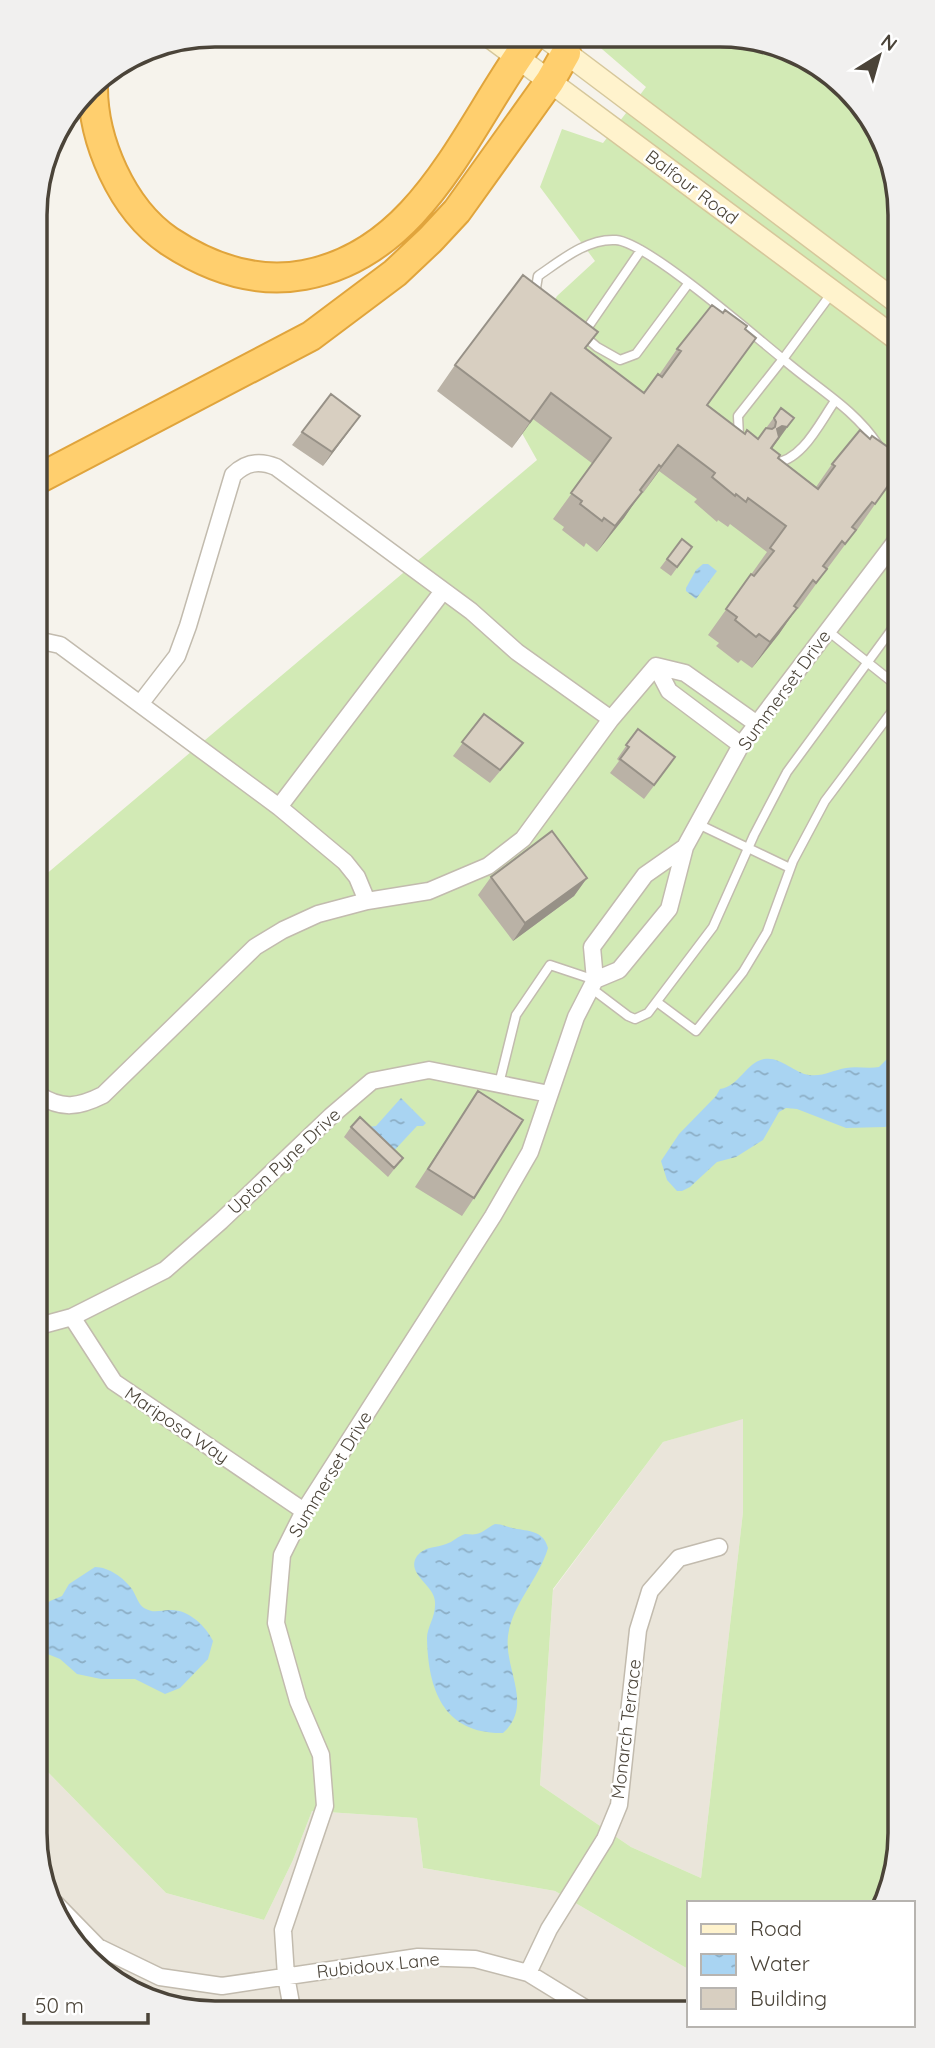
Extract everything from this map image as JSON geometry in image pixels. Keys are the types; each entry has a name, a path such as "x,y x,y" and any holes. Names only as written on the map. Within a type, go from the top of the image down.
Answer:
{"highway":[{"path":"94,100 95,112 110,162 138,212 164,237 190,255 218,268 243,275 294,277 320,272 369,251 413,214 472,132 524,47"},
{"path":"48,474 311,335 396,273 457,211 550,81 555,47"}],"main road":[{"name":"Balfour Road","path":"524,47 550,81 888,332"},
{"name":"Balfour Road","path":"558,47 888,295"}],"street":[{"path":"140,704 177,656 233,475 241,467 252,463 265,463 276,467 471,611 517,652 611,719"},
{"name":"Summerset Drive","path":"593,984 619,970 669,909 685,847 741,745 888,551"},
{"path":"278,807 443,591"},
{"path":"48,642 60,645 278,807 345,862 357,877 367,901"},
{"path":"47,1100 70,1107 103,1095 255,947 283,930 318,914 367,901 429,891 488,866 523,839 611,719 656,666"},
{"path":"656,666 685,673 757,724"},
{"path":"656,666 669,691 741,745"},
{"path":"686,704 700,684"},
{"name":"Summerset Drive","path":"291,2001 283,1930 325,1806 320,1755 298,1701 276,1623 282,1556 304,1511 530,1152 576,1017 593,984 592,947 645,875 685,847"},
{"name":"Upton Pyne Drive","path":"47,1324 72,1317 165,1270 372,1081 429,1070 549,1094"},
{"name":"Mariposa Way","path":"72,1317 114,1382 304,1511"},
{"name":"Monarch Terrace","path":"528,1973 550,1929 605,1839 619,1805 638,1630 650,1591 679,1558 719,1547"},
{"name":"Rubidoux Lane","path":"73,1921 98,1947 160,1977 222,1986 418,1957 475,1959 528,1973 574,2001"}],"lane":[{"path":"540,298 536,288 538,276 594,243 617,240 640,250 688,284 853,415 870,433 884,456"},
{"path":"640,250 579,334 597,347 621,360 636,354 688,284"},
{"path":"745,443 739,438 738,416 833,291"},
{"path":"765,458 772,463 783,463 803,447 835,401"},
{"path":"828,631 888,679"},
{"path":"499,1084 516,1015 550,965 593,984 635,1019 648,1013 713,927 748,846 787,772 888,635"},
{"path":"657,1002 696,1031 743,972 767,932 790,868 825,801 888,717"},
{"path":"698,824 790,868"}],"shaded area":[{"path":"743,1418 743,1512 701,1878 631,1847 540,1785 553,1590 663,1442"},
{"path":"47,1771 166,1893 264,1920 293,1860 312,1811 417,1818 423,1868 555,1891 687,1968 687,2001 215,2001 183,1998 141,1983 113,1966 96,1952 70,1917 60,1897 49,1855"}],"green space":[{"path":"600,47 720,47 752,50 774,56 813,76 846,105 865,131 875,151 882,172 888,215 886,1855 873,1901 687,1901 687,1968 555,1891 423,1868 417,1818 312,1811 293,1860 264,1920 166,1893 47,1771 48,873 537,460 500,394 557,296 595,261 540,187 562,129 603,143 646,87","holes":["743,1419 743,1512 701,1878 631,1847 540,1785 553,1589 663,1442"]}],"water":[{"path":"703,564 708,564 717,571 696,599 686,588 696,570"},
{"path":"887,1059 887,1126 846,1128 797,1109 786,1108 779,1112 763,1140 736,1157 717,1162 690,1187 677,1191 667,1180 661,1161 679,1134 720,1089 733,1084 757,1061 776,1060 803,1073 814,1075 850,1067 879,1067"},
{"path":"401,1098 426,1123 417,1126 391,1154 368,1127 376,1126"},
{"path":"495,1524 536,1533 548,1548 510,1624 508,1649 517,1699 512,1722 503,1733 466,1726 453,1717 443,1705 436,1691 428,1657 427,1634 434,1612 434,1596 417,1574 414,1562 423,1550 449,1543 465,1534 479,1533"},
{"path":"95,1567 111,1571 132,1589 144,1608 154,1611 177,1610 201,1624 213,1641 208,1659 180,1688 165,1694 135,1679 101,1679 77,1674 60,1659 47,1654 47,1604 62,1596 69,1584"}],"building":[{"path":"523,275 598,332 585,348 644,393 658,374 662,377 681,351 677,349 712,305 723,313 725,310 747,326 745,329 756,338 707,405 745,434 747,430 758,439 766,428 775,427 774,418 781,408 794,418 787,427 777,429 779,437 771,448 780,455 778,458 818,489 835,466 832,464 860,430 870,439 872,436 888,447 888,486 875,504 872,502 852,527 856,530 845,544 842,541 823,566 827,569 816,583 813,580 794,606 797,608 770,642 759,634 756,637 726,609 751,574 754,576 774,551 770,548 786,526 748,498 746,502 736,494 735,496 712,477 715,473 678,445 661,467 659,465 615,526 604,518 602,521 580,504 582,501 571,493 611,438 551,393 530,422 455,365"},
{"path":"331,394 360,416 332,452 302,432"},
{"path":"682,539 692,547 677,567 667,559"},
{"path":"484,714 523,743 500,770 462,742"},
{"path":"638,729 675,757 654,785 620,759"},
{"path":"552,831 587,878 525,923 491,877"},
{"path":"478,1091 523,1120 474,1198 428,1169"},
{"path":"360,1117 403,1158 394,1168 351,1127"}]}
